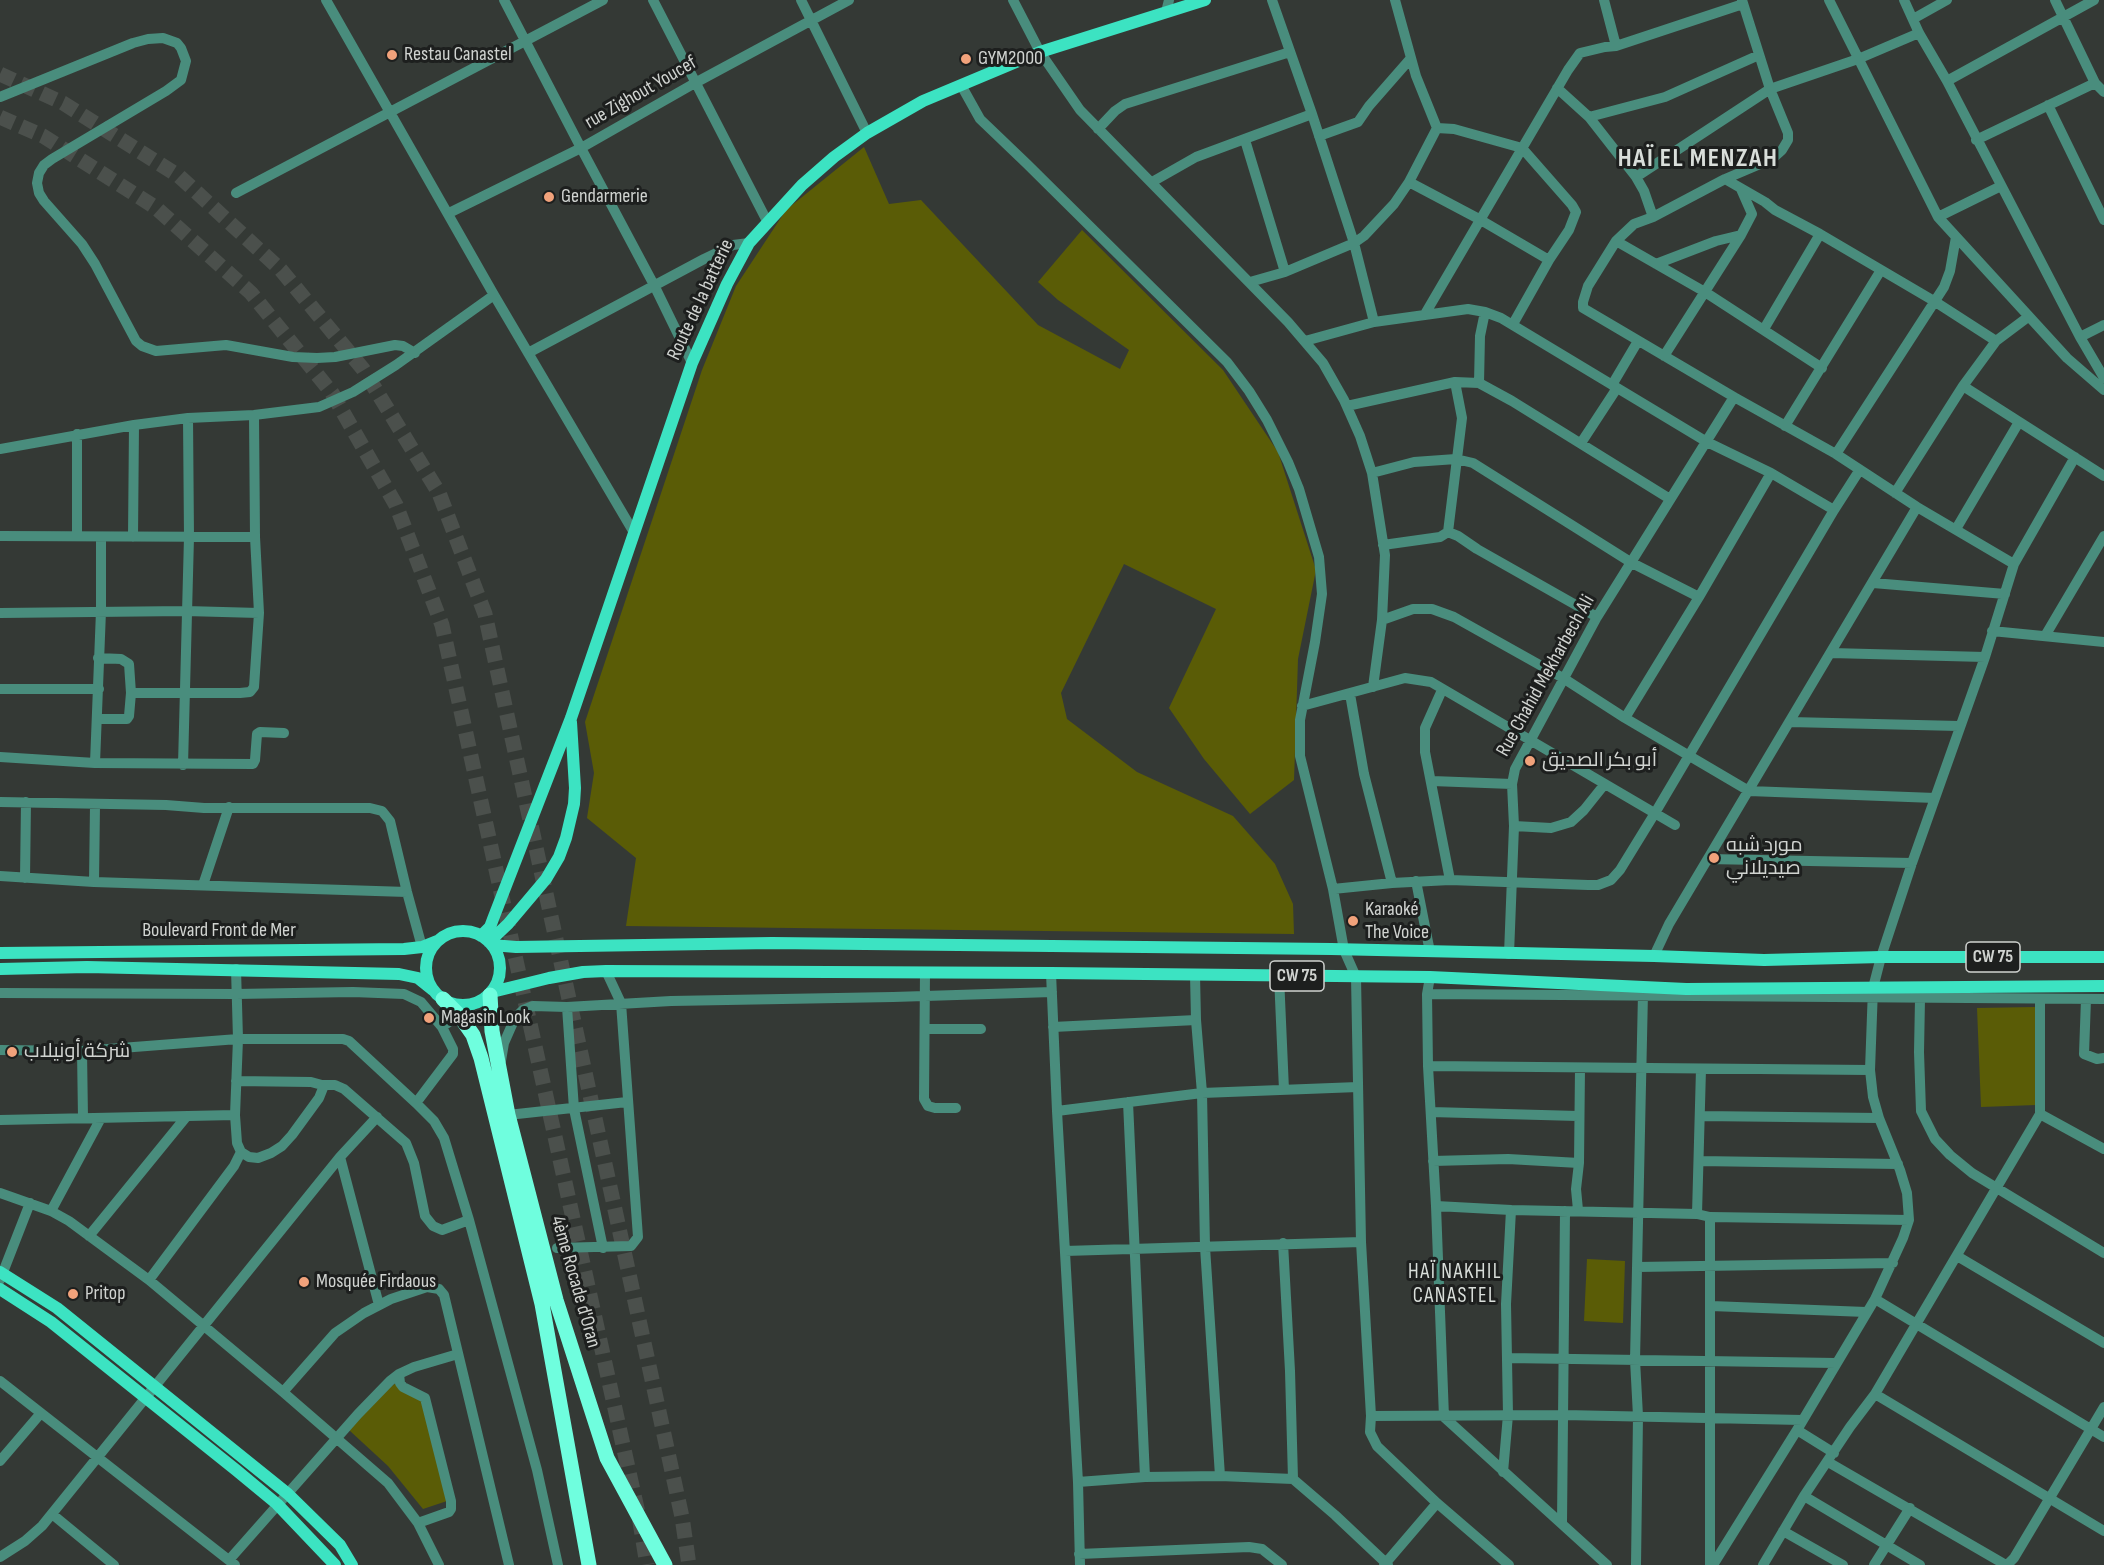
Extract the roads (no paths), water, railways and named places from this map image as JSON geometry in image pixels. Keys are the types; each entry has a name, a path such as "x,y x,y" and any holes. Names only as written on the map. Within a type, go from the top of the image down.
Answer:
{"highway":[{"name":"4ème Rocade d'Oran","path":"438,995 459,1015 473,1035 481,1058 542,1304 589,1565"},
{"name":"4ème Rocade d'Oran","path":"486,996 508,1115 556,1300 607,1458 665,1565"}],"main road":[{"name":"Route de la batterie","path":"487,941 489,927 571,718 692,363 727,285 749,243 802,185 834,157 867,133 923,101 1040,52 1168,6 1205,0"},
{"path":"487,941 508,924 546,879 559,857 574,804 571,718"},
{"path":"438,995 428,981 427,960 437,941 463,931 487,941 516,947 771,944 1344,950 1764,960 1881,957"},
{"name":"Boulevard Front de Mer","path":"0,953 404,949 422,947 437,941"},
{"path":"0,969 87,967 399,974 418,978 438,995 460,1005 486,996 498,979 500,967 498,956 487,941"},
{"name":"CW 75","path":"1881,957 2104,957"},
{"name":"CW 75","path":"486,996 549,978 583,972 606,971 1430,977 1643,992 1873,992 2104,986"},
{"path":"1,1275 57,1308 288,1494 340,1545 352,1565"},
{"path":"0,1289 51,1322 277,1504 335,1565"}],"street":[{"path":"326,0 494,295 633,531"},
{"path":"504,0 654,285 692,363"},
{"path":"236,193 603,0"},
{"path":"653,0 767,221"},
{"path":"801,0 867,133"},
{"name":"rue Zighout Youcef","path":"449,213 580,148 849,0"},
{"path":"1013,0 1040,52 1064,89 1098,129 1250,282 1305,341 1323,363 1347,406 1372,473 1385,555 1382,620 1372,687"},
{"path":"1272,0 1354,243 1374,322"},
{"path":"1395,0 1411,58 1437,128"},
{"path":"1604,0 1616,46"},
{"path":"1829,0 1938,217 2067,358 2104,390"},
{"path":"1904,0 1919,33 1947,81 2080,337 2104,378"},
{"path":"1913,19 1947,0"},
{"path":"1976,140 2048,105 2101,89 2055,0"},
{"path":"1947,81 2094,0"},
{"path":"1425,314 1479,219 1580,53 1616,46 1742,2 1770,89 1788,133 1788,140 1782,150 1772,159 1725,179 1653,217 1634,224 1616,241 1588,286 1583,308 1836,454 1917,507 2014,564"},
{"path":"1636,177 1770,89 1858,59 1919,33"},
{"path":"0,97 133,43 163,38 177,44 182,48 186,61 181,80 52,159 44,165 37,183 44,201 82,244 95,264 136,341 148,350 156,351 226,345 293,357 316,358 335,357 395,345 403,346 415,353"},
{"path":"1098,129 1120,106 1134,100 1290,52"},
{"path":"1589,117 1665,97 1759,55"},
{"path":"1319,136 1358,122 1411,58"},
{"path":"962,85 980,120 1227,362 1267,420 1292,471 1319,557 1322,594 1298,732 1300,756 1333,889 1344,950 1356,977 1360,1242 1371,1416 1370,1432 1377,1446 1437,1503 1509,1565"},
{"path":"1557,88 1589,117 1636,177 1644,191 1653,217"},
{"path":"2048,105 2104,220"},
{"path":"1152,182 1188,160 1312,114"},
{"path":"1437,128 1454,129 1522,148 1576,212 1569,230 1549,260 1513,324"},
{"path":"1250,282 1285,272 1354,243 1364,236 1388,212 1408,182 1437,128"},
{"path":"1245,140 1285,272"},
{"path":"1725,179 1934,301 1996,341"},
{"path":"1408,182 1479,219 1549,260"},
{"path":"1938,217 2001,186"},
{"path":"1740,189 1752,214"},
{"path":"1752,214 1775,210"},
{"path":"1664,356 1752,214"},
{"path":"1764,329 1821,234"},
{"path":"1656,264 1716,241 1741,235"},
{"path":"1836,454 1944,287 1950,271 1956,237"},
{"path":"1616,241 1705,292 1822,368"},
{"path":"528,352 720,251 733,245 749,243"},
{"path":"1785,426 1881,270"},
{"path":"0,449 134,425 319,407 342,398 415,353 494,295"},
{"path":"1305,341 1374,322 1468,309 1485,312 1513,324 1707,442 1771,473 1834,510"},
{"path":"1479,383 1480,336 1485,312"},
{"path":"1895,493 1963,386 1996,341 2028,317"},
{"path":"2080,337 2104,325"},
{"path":"1581,443 1615,386 1638,341"},
{"path":"1347,406 1455,382 1479,383 1671,499"},
{"path":"1448,532 1462,418 1455,382"},
{"path":"1963,386 2104,476"},
{"name":"Rue Chahid Mekharbech Ali","path":"1509,954 1514,826 1512,784 1515,768 1597,616 1734,397"},
{"path":"131,693 250,692 256,681 259,613 255,537 254,415"},
{"path":"183,765 189,537 188,418"},
{"path":"1956,529 2019,422"},
{"path":"133,537 134,425"},
{"path":"77,434 77,536"},
{"path":"1711,1565 1797,1430 1875,1299 1893,1263 1909,1220 1907,1193 1873,1097 1870,1070 1873,992 1881,957 2014,564 2075,457"},
{"path":"1372,473 1414,462 1456,459 1473,464 1632,563 1699,597"},
{"path":"1333,889 1450,880 1588,885 1605,883 1620,870 1859,471"},
{"path":"1625,718 1771,473"},
{"path":"1654,956 1669,924 1917,507"},
{"path":"1383,545 1440,537 1448,532"},
{"path":"1448,532 1597,616"},
{"path":"0,536 255,537"},
{"path":"2045,636 2104,536"},
{"path":"95,763 99,689 101,537"},
{"path":"1873,583 2005,594"},
{"path":"1382,620 1413,609 1432,609 1454,617 1563,678 1625,718 1749,791 1935,798"},
{"path":"0,613 186,611 259,613"},
{"path":"1992,631 2104,642"},
{"path":"1831,653 1984,657"},
{"path":"98,658 122,659 129,664 131,693 127,719 98,719"},
{"path":"1302,706 1405,678 1431,682 1675,825"},
{"path":"0,689 99,689"},
{"path":"1442,690 1425,728 1425,758 1432,781 1450,880"},
{"path":"1350,694 1364,774 1392,883"},
{"path":"1790,722 1959,726"},
{"path":"0,757 95,763 253,764 257,734 260,732 284,733"},
{"path":"1432,781 1512,784"},
{"path":"1514,826 1551,828 1571,822 1604,785"},
{"path":"0,802 370,808 382,811 390,821 422,947"},
{"path":"25,878 26,802"},
{"path":"94,882 95,805"},
{"path":"203,885 229,807"},
{"path":"1708,859 1912,863"},
{"path":"0,876 94,882 407,892"},
{"path":"1416,881 1430,952"},
{"path":"236,969 238,1039 235,1115 237,1143 241,1152 249,1157 258,1158 271,1154 282,1146 323,1092 322,1085"},
{"path":"557,1248 631,1246 638,1237 621,1003 606,971"},
{"path":"925,972 925,1103 936,1108 956,1108"},
{"path":"1051,973 1078,1482 1080,1560 1249,1547 1262,1549 1282,1565"},
{"path":"1195,975 1202,1092 1205,1247 1220,1476"},
{"path":"1279,976 1284,1090"},
{"path":"1430,977 1427,994 1428,1066 1444,1417 1607,1565"},
{"path":"0,993 353,992 404,994 421,1002 442,1027 453,1054 417,1103"},
{"path":"500,1066 504,1043 511,1026 522,1010 533,1006 567,1007 621,1003 1052,992"},
{"path":"1427,994 1643,992 1640,1069 1640,1213 1635,1360 1638,1416 1636,1565"},
{"path":"1873,992 1920,999 2104,999"},
{"path":"442,1027 486,996"},
{"path":"1920,999 1921,1111 1935,1139 1972,1173 2104,1252"},
{"path":"1763,1565 1804,1496 1875,1394 2040,1114 2040,999"},
{"path":"2086,999 2084,1054 2097,1059 2104,1058"},
{"path":"567,1007 574,1109 603,1248"},
{"path":"1053,1027 1196,1020"},
{"path":"926,1029 981,1029"},
{"path":"0,1050 82,1051 238,1039 346,1040 417,1103 434,1121 444,1138 469,1220 537,1470 558,1565"},
{"path":"82,1051 83,1118"},
{"path":"1428,1066 1870,1070"},
{"path":"1578,1210 1576,1189 1579,1163 1580,1068"},
{"path":"1697,1214 1701,1070"},
{"path":"236,1081 311,1082 335,1085 344,1089 398,1135 410,1149 425,1216 432,1226 442,1230 469,1220"},
{"path":"1057,1111 1202,1092 1358,1087"},
{"path":"508,1115 627,1102"},
{"path":"1128,1102 1145,1477"},
{"path":"1431,1112 1578,1116"},
{"path":"2040,1114 2104,1149"},
{"path":"0,1120 235,1115"},
{"path":"1700,1116 1879,1118"},
{"path":"89,1236 186,1117"},
{"path":"0,1557 25,1541 52,1514 340,1157 377,1117"},
{"path":"51,1211 101,1118"},
{"path":"149,1280 234,1166 241,1152"},
{"path":"340,1157 379,1305"},
{"path":"1433,1161 1508,1159 1579,1163"},
{"path":"1700,1161 1898,1164"},
{"path":"0,1193 51,1211 89,1236 149,1280 283,1392 388,1483 418,1523 440,1565"},
{"path":"1,1275 30,1203"},
{"path":"1436,1206 1697,1214 1710,1217 1909,1220"},
{"path":"1503,1472 1508,1415 1506,1304 1511,1210"},
{"path":"1562,1523 1565,1211"},
{"path":"1710,1217 1711,1565"},
{"path":"1065,1251 1360,1242"},
{"path":"1283,1243 1293,1479"},
{"path":"1957,1256 2104,1343"},
{"path":"1637,1268 1893,1263"},
{"path":"283,1392 335,1333 379,1305 427,1287 439,1289 444,1295 508,1565"},
{"path":"1875,1299 2104,1437"},
{"path":"1711,1306 1866,1312"},
{"path":"0,1381 232,1562 277,1504 370,1400 399,1374 414,1367 458,1354"},
{"path":"1508,1358 1836,1363"},
{"path":"399,1374 403,1387 425,1398 452,1506 449,1512 418,1523"},
{"path":"1875,1394 2104,1531"},
{"path":"1797,1430 1831,1457 1910,1508 2006,1565 2014,1558 2104,1407"},
{"path":"0,1461 41,1413"},
{"path":"1371,1416 1564,1415 1802,1420"},
{"path":"1078,1482 1145,1477 1220,1476 1293,1479 1386,1564 1437,1503"},
{"path":"1804,1496 1920,1565"},
{"path":"1874,1565 1910,1508"},
{"path":"52,1514 114,1565"},
{"path":"1783,1530 1843,1565"}],"tunnel":[{"path":"0,74 63,103 179,176 281,270 363,369 439,493 485,614 682,1517 689,1565"},
{"path":"0,117 43,136 155,207 251,293 332,393 396,505 442,625 640,1522 647,1565"}],"place":[{"name":"Restau Canastel","path":"392,55"},
{"name":"GYM2000","path":"966,59"},
{"name":"Gendarmerie","path":"549,197"},
{"name":"أبو بكر الصديق","path":"1530,761"},
{"name":"مورد شبه صيديلاني","path":"1714,858"},
{"name":"Karaoké The Voice","path":"1353,921"},
{"name":"Magasin Look","path":"429,1018"},
{"name":"شركة أونيلاب","path":"12,1052"},
{"name":"Mosquée Firdaous","path":"304,1282"},
{"name":"Pritop","path":"73,1294"}],"district":[{"name":"HAÏ EL MENZAH","path":"1698,159"},
{"name":"HAÏ NAKHIL CANASTEL","path":"1455,1285"}]}
